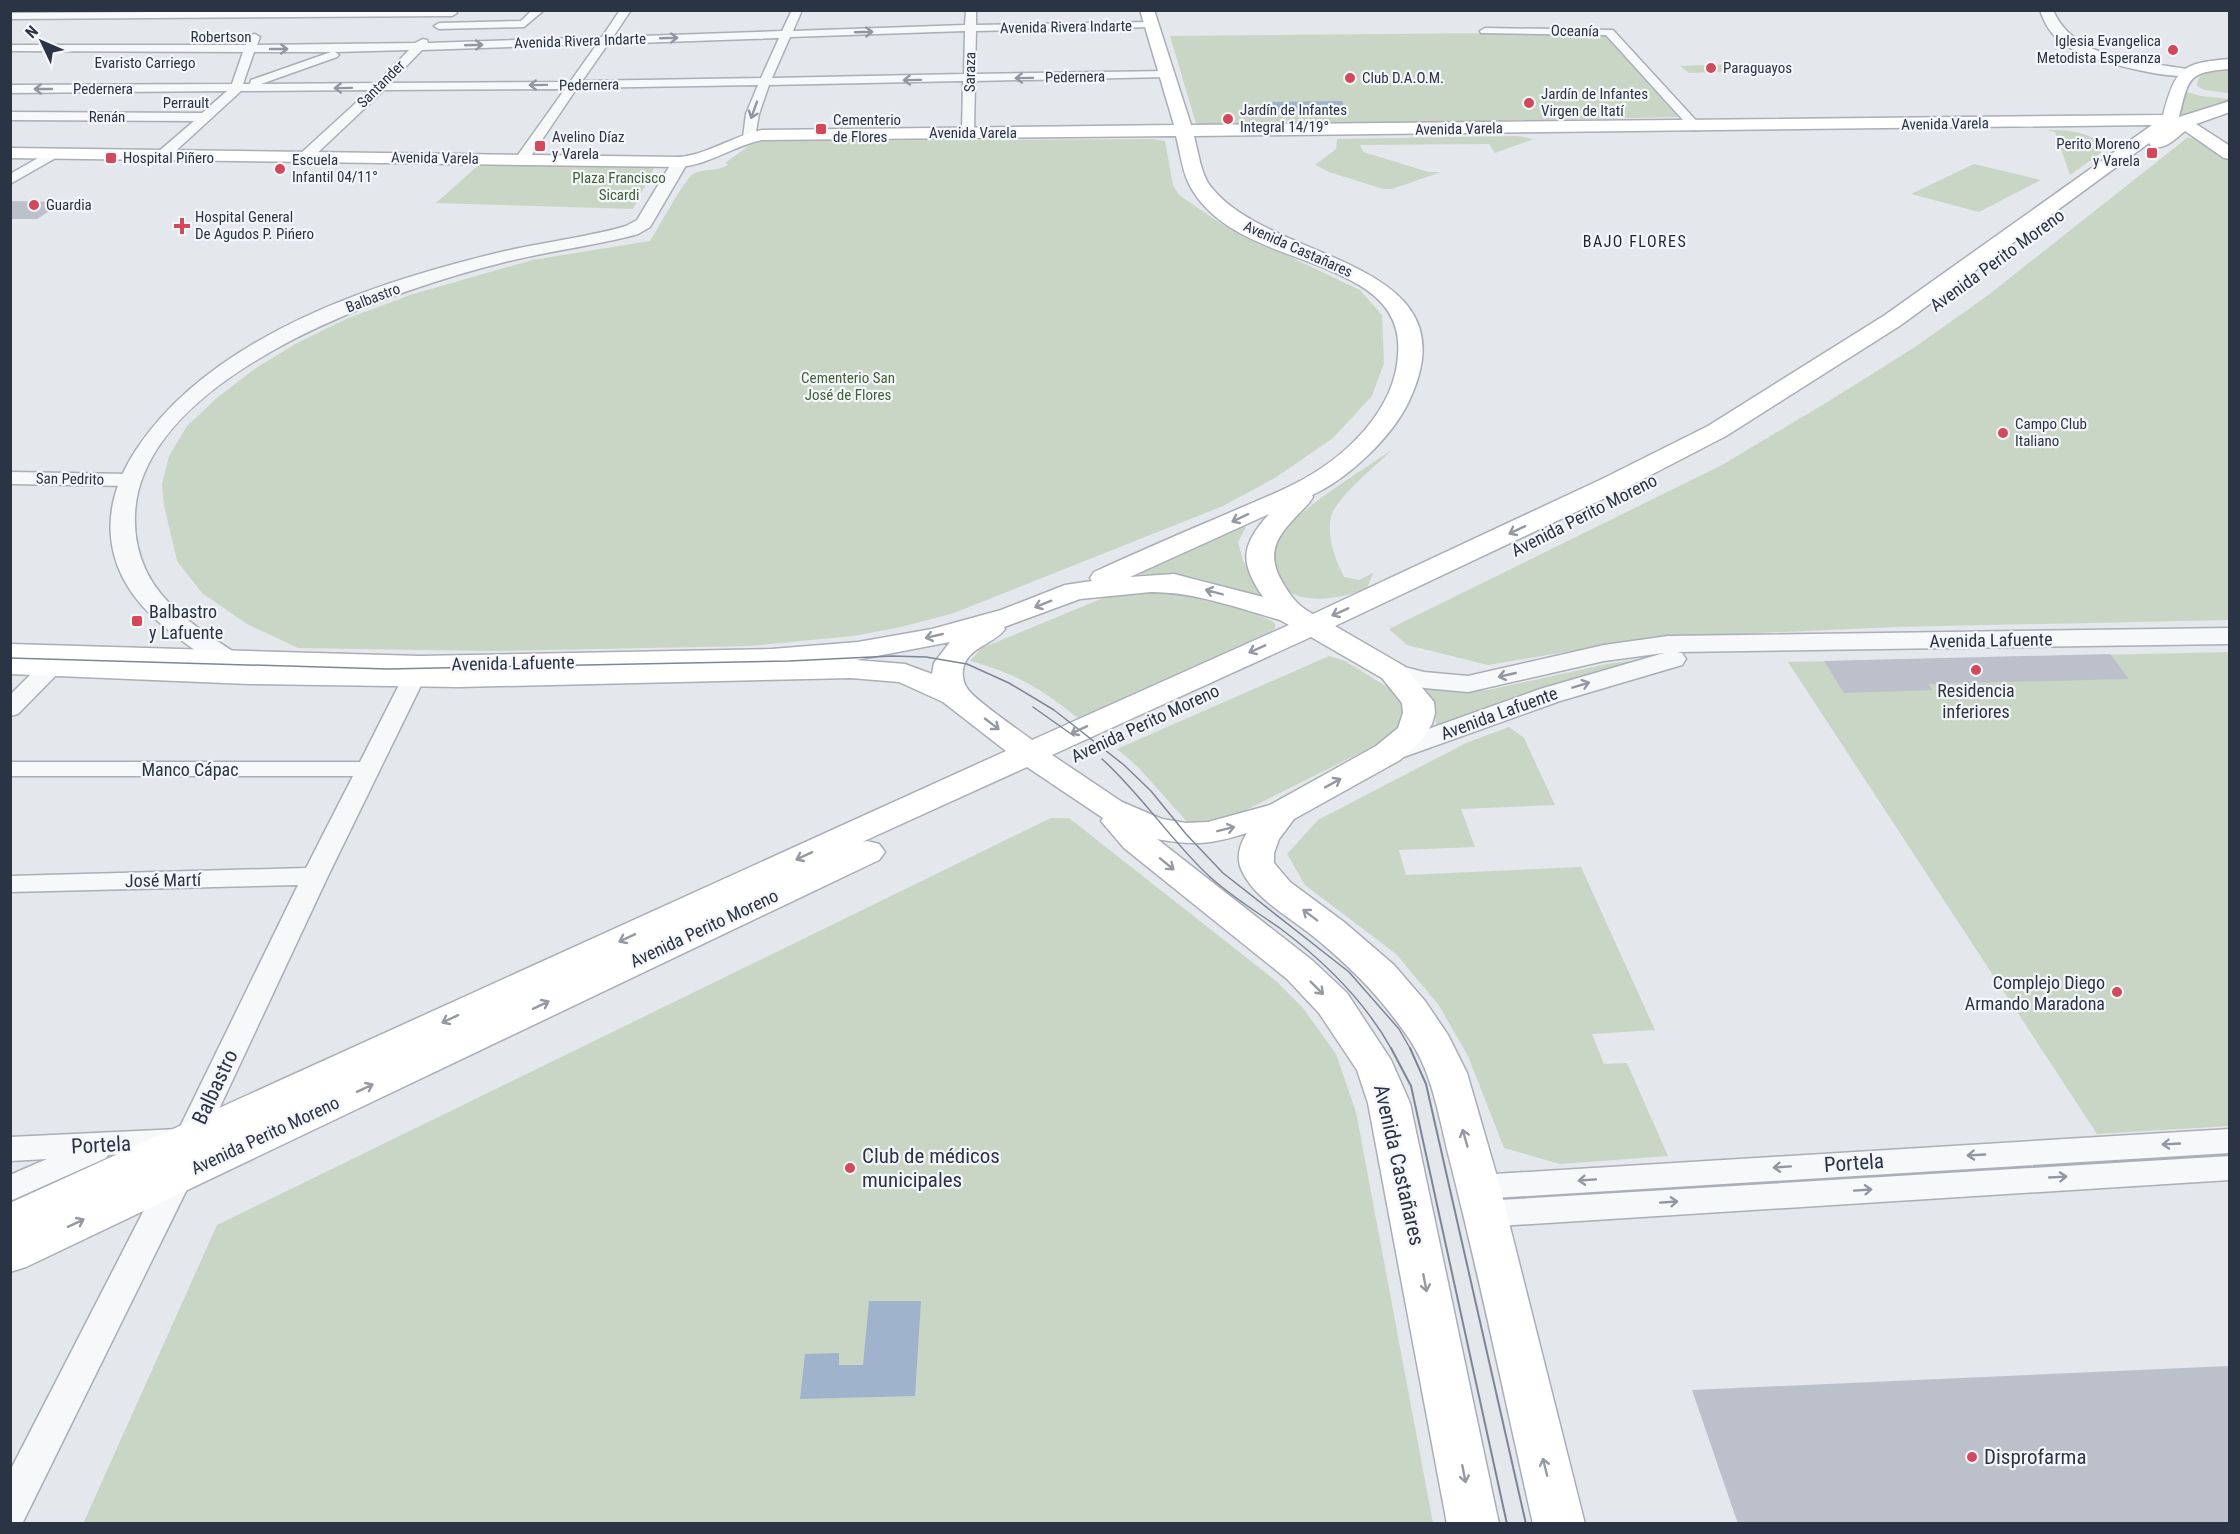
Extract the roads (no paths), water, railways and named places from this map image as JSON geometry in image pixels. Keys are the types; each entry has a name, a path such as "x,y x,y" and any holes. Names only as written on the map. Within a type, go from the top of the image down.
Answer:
{"main road":[{"name":"Avenida Castañares","path":"1149,18 1168,75 1198,183 1216,206 1237,222 1264,237 1337,265 1362,278 1394,301 1410,327 1411,359 1406,382 1395,406 1379,429 1355,453 1312,484 1270,528 1262,542 1258,557 1261,572 1311,626"},
{"path":"2229,56 2204,66 2187,81 2181,127 2229,154"},
{"path":"2204,66 2229,64"},
{"path":"2229,97 2219,104 2210,118 2210,124 2229,138"},
{"name":"Avenida Perito Moreno","path":"1311,626 1448,584 1619,499 1736,435 1906,326 2181,127 2219,104"},
{"path":"2056,123 2107,134 2118,140 2128,152"},
{"name":"Avenida Varela","path":"748,137 762,135 2056,123 2181,127"},
{"name":"Avenida Perito Moreno","path":"10,1223 184,1157 1038,760 1311,626 1590,495 1717,431 1893,320 2128,152 2181,127"},
{"path":"680,162 707,158 748,137"},
{"name":"Avenida Varela","path":"10,153 680,162"},
{"name":"Avenida Castañares","path":"1075,591 1312,484"},
{"name":"Avenida Lafuente","path":"417,671 831,654 935,637 1011,616 1075,591 1151,583 1174,583 1225,595 1311,626"},
{"name":"Avenida Lafuente","path":"954,695 946,675 950,660 973,639 1011,616"},
{"path":"1110,809 1153,828 1186,834 1210,833 1282,812 1388,753 1410,734 1419,713 1418,702 1393,672 1311,626"},
{"name":"Avenida Lafuente","path":"10,653 58,661"},
{"name":"Avenida Lafuente","path":"10,665 58,661 417,671 880,670 905,673 954,695 1038,760 1110,809"},
{"name":"Avenida Castañares","path":"1110,809 1123,828 1137,840 1300,970 1333,1003 1377,1070 1389,1103 1473,1524"},
{"path":"1282,812 1262,837 1256,853 1256,863 1260,873 1381,974 1412,1011 1434,1046 1447,1073 1481,1200 1559,1524"},
{"name":"Avenida Perito Moreno","path":"10,1254 184,1157"}],"street":[{"path":"10,16 60,13 266,17 433,29 524,24 539,10"},
{"path":"522,159 627,10"},
{"path":"748,137 748,128 764,82 797,10"},
{"name":"Saraza","path":"968,133 971,10"},
{"path":"2046,10 2053,25 2063,38 2084,49 2187,81"},
{"path":"10,24 33,30 266,17 454,12"},
{"name":"Santander","path":"306,156 380,87 433,29 454,12"},
{"path":"10,43 60,13"},
{"path":"236,89 236,69 261,37 266,17"},
{"name":"Avenida Rivera Indarte","path":"10,48 350,49 970,28 1149,18"},
{"name":"Oceanía","path":"1485,31 1609,32 1696,127"},
{"name":"Robertson","path":"174,37 261,37"},
{"path":"164,155 204,117 212,103 236,89 350,49"},
{"name":"Pedernera","path":"10,89 573,85 1168,75"},
{"name":"Renán","path":"10,116 204,117"},
{"path":"165,131 189,131"},
{"path":"10,180 54,153"},
{"name":"Balbastro","path":"238,667 172,618 152,600 138,581 128,561 122,541 120,520 122,500 141,455 159,431 181,407 207,385 269,344 341,309 421,280 505,257 632,230 644,222 680,162"},
{"name":"San Pedrito","path":"10,478 129,480"},
{"name":"Avenida Lafuente","path":"1393,672 1424,680 1468,684 1636,647 1699,643 2229,636"},
{"name":"Avenida Lafuente","path":"1388,753 1491,714 1609,676 1688,655 1752,643"},
{"path":"10,709 58,661"},
{"name":"Balbastro","path":"10,1509 184,1157 315,876 417,671"},
{"name":"Manco Cápac","path":"10,769 369,769"},
{"name":"José Martí","path":"10,884 315,876"},
{"name":"Portela","path":"1481,1200 2229,1141"},
{"path":"10,1189 105,1145"},
{"name":"Portela","path":"13,1149 105,1145 184,1157"},
{"name":"Portela","path":"1481,1200 2229,1168"}],"water":[{"path":"1342,101 1346,109 1265,110 1262,102"},
{"path":"869,1301 921,1301 915,1396 800,1399 805,1354 839,1353 839,1365 863,1365"}],"tram line":[{"path":"10,658 388,669 789,661 892,656 926,657 967,664 1009,683 1054,710 1124,765 1151,791 1186,834 1223,873 1349,972 1399,1029 1410,1049"},
{"path":"1033,707 1074,736"},
{"path":"1102,759 1210,877 1281,929 1343,984 1369,1015 1392,1050"},
{"path":"1391,1048 1411,1086 1507,1524"},
{"path":"1410,1049 1426,1084 1526,1524"}],"place":[{"name":"Iglesia Evangelica Metodista Esperanza","path":"2173,50"},
{"name":"Paraguayos","path":"1711,68"},
{"name":"Club D.A.O.M.","path":"1350,78"},
{"name":"Jardín de Infantes Virgen de Itatí","path":"1529,103"},
{"name":"Jardín de Infantes Integral 14/19°","path":"1228,119"},
{"name":"Cementerio de Flores","path":"821,129"},
{"name":"Avelino Díaz y Varela","path":"540,146"},
{"name":"Perito Moreno y Varela","path":"2152,153"},
{"name":"Hospital Piñero","path":"111,158"},
{"name":"Escuela Infantil 04/11°","path":"280,169"},
{"name":"Guardia","path":"34,205"},
{"name":"Hospital General De Agudos P. Pińero","path":"182,226"},
{"name":"Campo Club Italiano","path":"2003,433"},
{"name":"Balbastro y Lafuente","path":"137,621"},
{"name":"Residencia inferiores","path":"1976,670"},
{"name":"Complejo Diego Armando Maradona","path":"2117,992"},
{"name":"Club de médicos municipales","path":"850,1168"},
{"name":"Disprofarma","path":"1972,1457"}],"district":[{"name":"BAJO FLORES","path":"1635,241"}],"park label":[{"name":"Plaza Francisco Sicardi","path":"619,186"},
{"name":"Cementerio San José de Flores","path":"848,386"}]}
